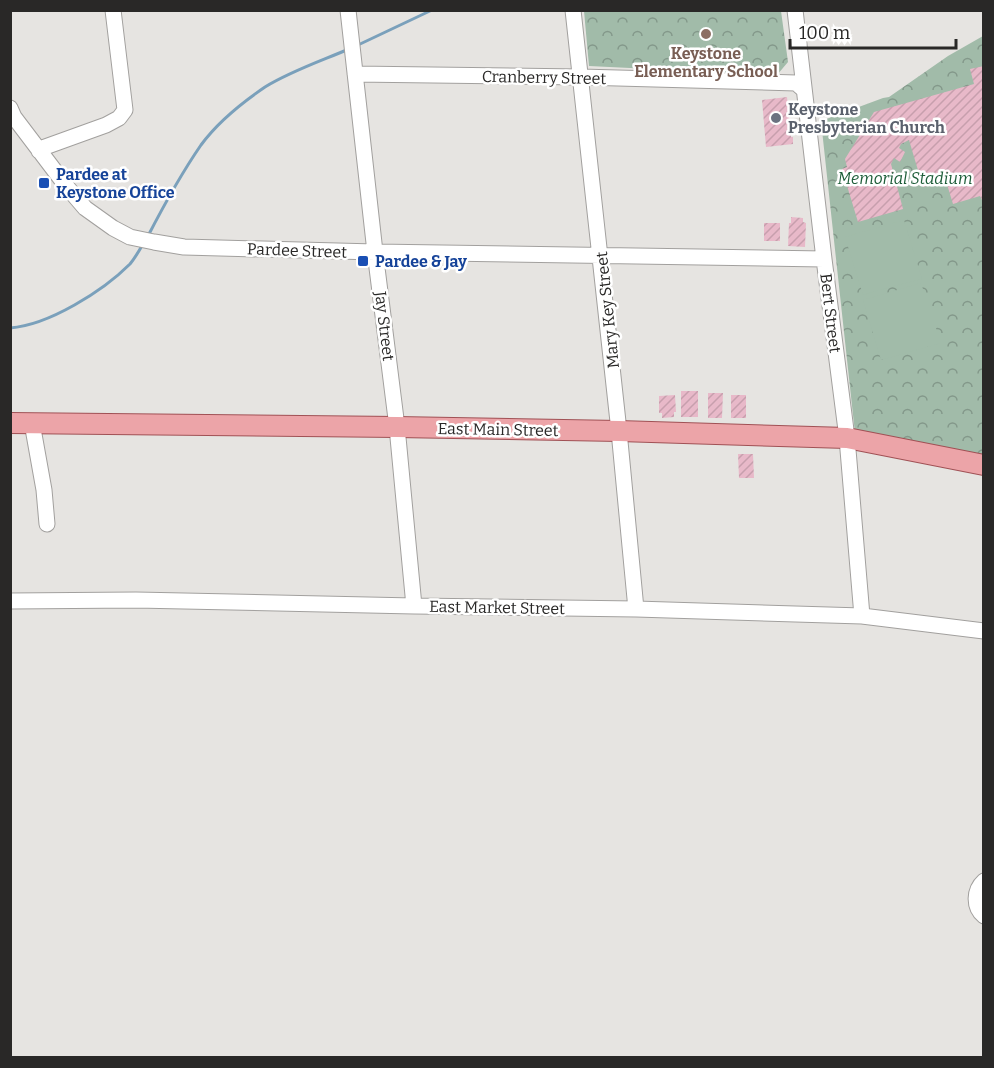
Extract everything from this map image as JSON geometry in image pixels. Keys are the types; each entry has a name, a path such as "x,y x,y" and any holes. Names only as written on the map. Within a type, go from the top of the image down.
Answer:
{"main road":[{"name":"East Main Street","path":"10,423 397,427 847,438 984,465"}],"street":[{"path":"39,151 106,125 119,118 125,110 113,10"},
{"name":"Jay Street","path":"348,10 397,427 414,606"},
{"name":"Mary Key Street","path":"573,10 620,431 636,609"},
{"name":"Bert Street","path":"795,10 847,438 862,616"},
{"name":"Cranberry Street","path":"355,74 796,83 803,89"},
{"name":"Pardee Street","path":"12,114 84,208 130,237 154,243 184,247 375,252 824,259"},
{"path":"32,423 44,490 47,524"},
{"name":"East Market Street","path":"10,601 136,600 636,609 862,616 984,631"},
{"path":"984,881 978,886 976,901 978,911 984,916"}],"green space":[{"path":"584,11 781,11 788,62 777,75 589,66"},
{"name":"Memorial Stadium","path":"983,36 983,458 855,433 821,121 889,97 948,56"},
{"path":"904,220 922,279 863,295 845,237"},
{"path":"921,283 941,343 881,360 863,300"}],"building":[{"path":"984,66 984,204 980,196 953,204 946,181 923,187 909,140 901,144 899,148 905,152 900,162 894,158 891,164 903,209 858,222 842,169 847,167 845,159 874,112 974,84 970,69"},
{"name":"Keystone Presbyterian Church","path":"787,97 793,144 766,147 762,100"},
{"path":"791,217 803,218 803,222 806,223 805,247 788,246"},
{"path":"764,223 780,223 780,241 764,241"},
{"path":"681,391 698,391 698,417 681,417"},
{"path":"708,393 723,393 722,418 708,418"},
{"path":"675,395 674,417 662,418 662,413 659,413 659,396"},
{"path":"731,395 746,395 746,418 731,418"},
{"path":"738,454 753,454 754,478 739,478"}],"waterway":[{"path":"358,45 432,10"},
{"path":"148,236 194,156 222,121 248,99 275,81 349,49"},
{"path":"10,328 41,321 58,314 90,295 130,264 143,244"}],"place":[{"name":"Keystone Elementary School","path":"706,34"},
{"name":"Keystone Presbyterian Church","path":"776,118"},
{"name":"Pardee at Keystone Office","path":"44,183"},
{"name":"Pardee & Jay","path":"363,261"}]}
